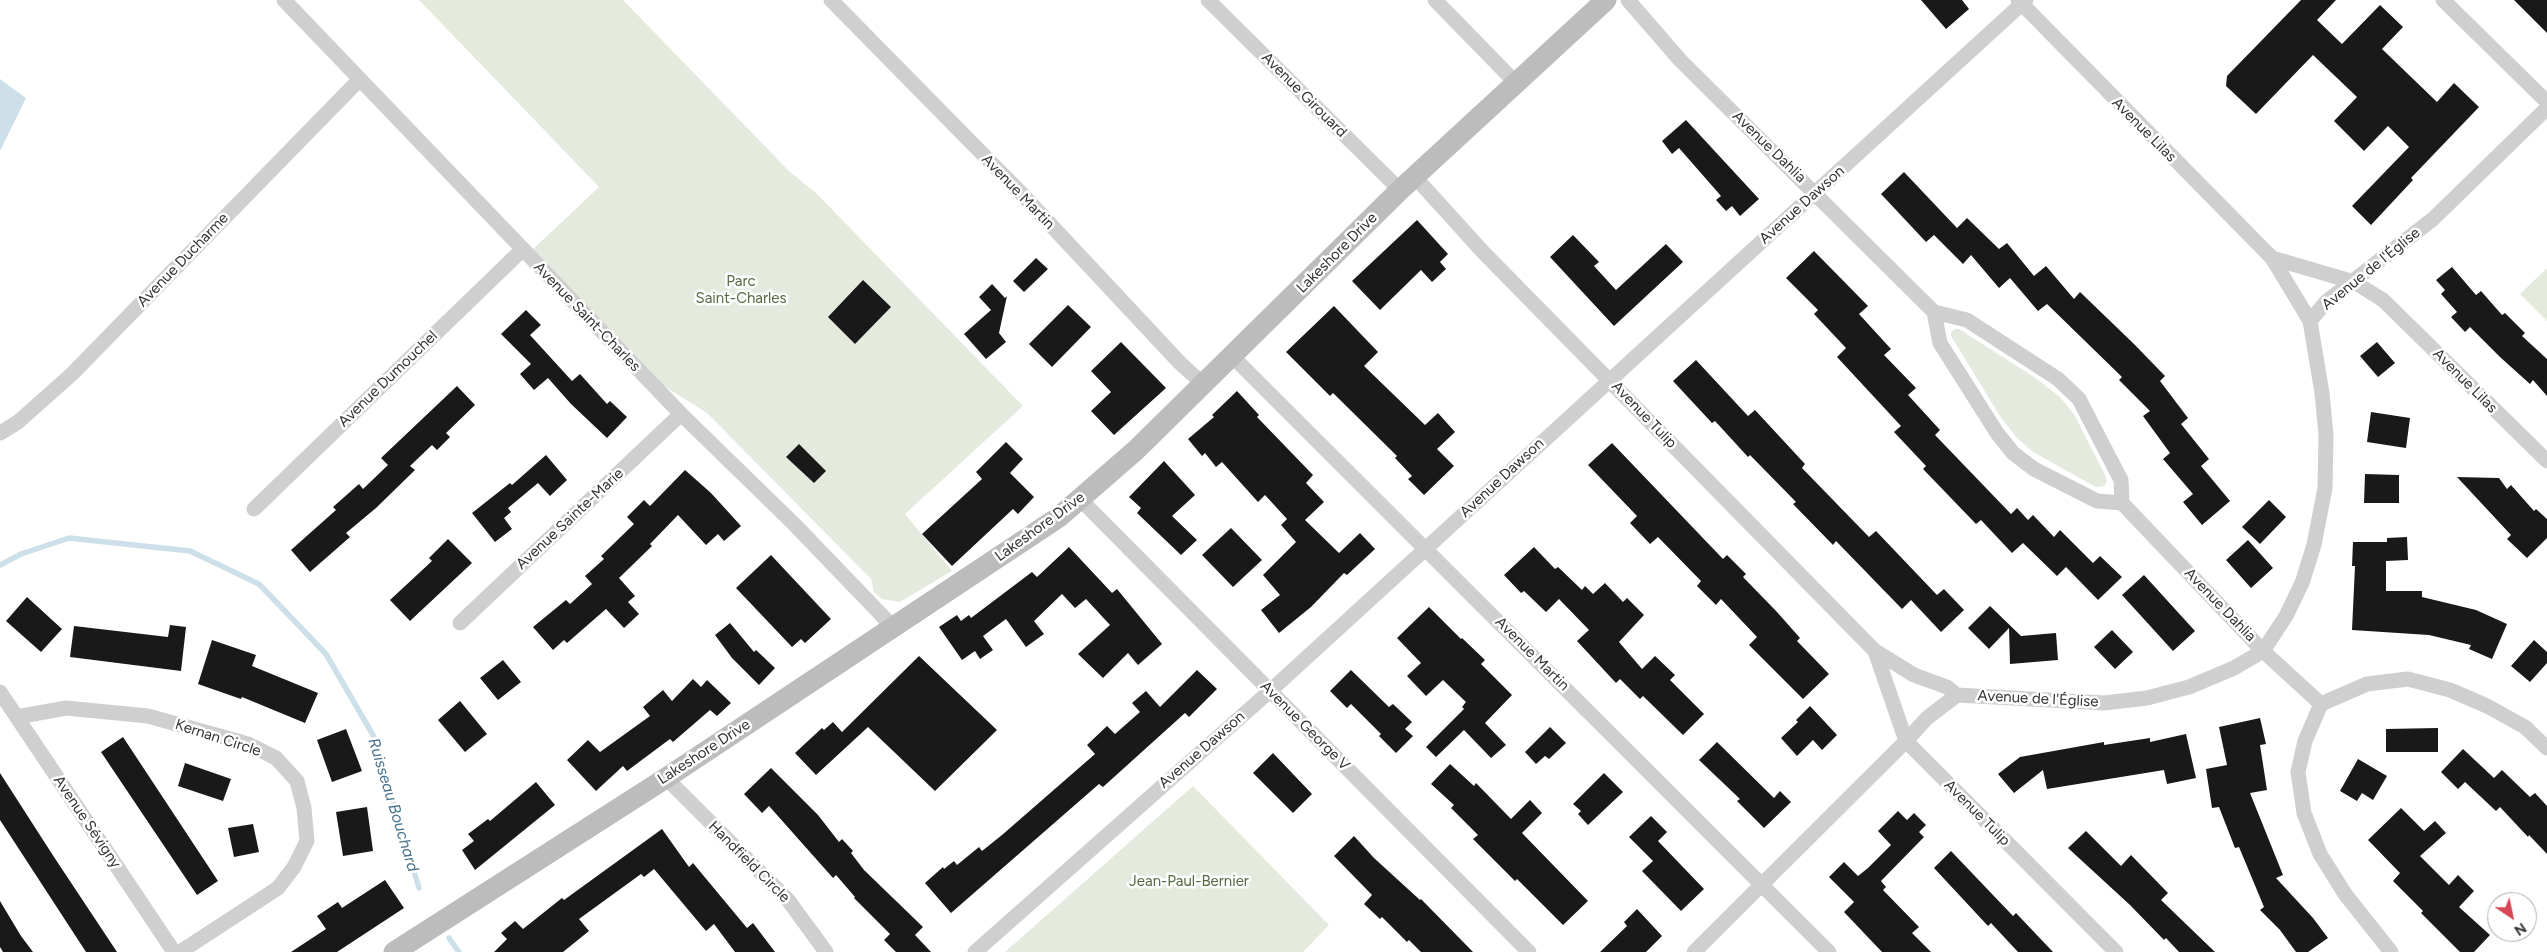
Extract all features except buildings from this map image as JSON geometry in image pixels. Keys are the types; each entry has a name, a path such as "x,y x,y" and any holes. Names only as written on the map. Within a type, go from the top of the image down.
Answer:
{"street":[{"name":"Avenue Saint-Charles","path":"284,0 680,414 789,520 894,628"},
{"name":"Avenue Martin","path":"831,0 1019,191 1180,363 1204,385"},
{"name":"Avenue Girouard","path":"1208,0 1407,183"},
{"path":"1435,0 1515,82"},
{"name":"Lakeshore Drive","path":"394,952 666,778 982,570 1080,499 1136,450 1233,357 1407,183 1606,0"},
{"name":"Avenue Dahlia","path":"1628,0 1680,60 1934,312"},
{"path":"2443,0 2547,102"},
{"name":"Avenue Dawson","path":"975,952 1270,690 1609,379 1816,193 2022,1"},
{"name":"Avenue Lilas","path":"2022,1 2272,258 2310,321"},
{"name":"Avenue Ducharme","path":"0,433 18,422 72,374 360,78"},
{"name":"Avenue de l'Église","path":"1694,952 1763,885 1927,718 1956,695 2104,703 2147,698 2189,687 2234,668 2263,651 2286,616 2302,582 2314,546 2325,488 2326,436 2322,393 2310,321 2326,302 2433,219 2547,108"},
{"name":"Avenue Tulip","path":"1407,183 1483,252 1875,651 1914,675 1947,688 1956,695"},
{"name":"Avenue Dumouchel","path":"254,508 523,249"},
{"name":"Avenue Lilas","path":"2272,258 2354,282 2383,300 2547,461"},
{"path":"1934,312 1967,320 2058,379 2079,399 2121,480 2122,503 2098,501 2034,469 2013,453 1997,434 1940,343 1934,312"},
{"name":"Avenue Martin","path":"1233,357 1830,952"},
{"name":"Avenue Sainte-Marie","path":"460,623 680,414"},
{"name":"Avenue George V","path":"1080,499 1529,952"},
{"name":"Avenue Dahlia","path":"2122,503 2263,651 2321,704"},
{"name":"Avenue Tulip","path":"1875,651 1906,741 2116,952"},
{"path":"2391,952 2345,894 2320,854 2304,813 2298,772 2305,741 2321,704 2367,684 2408,679 2450,690 2487,706 2525,727 2547,748"},
{"name":"Avenue Sévigny","path":"0,692 174,952"},
{"name":"Kernan Circle","path":"17,717 66,708 148,716 248,744 276,758 297,781 304,808 306,841 294,867 278,888 180,952"},
{"name":"Handfield Circle","path":"666,778 788,900 826,952"}],"green space":[{"name":"Parc Saint-Charles","path":"419,0 623,0 789,171 817,194 1023,406 905,514 952,571 900,602 882,599 874,592 871,579 707,413 664,386 532,250 599,187"},
{"path":"2547,268 2547,321 2520,294"},
{"path":"1959,329 2037,379 2060,397 2074,414 2104,473 2107,481 2104,486 2096,487 2033,452 2017,438 2000,416 1951,336 1951,332"},
{"name":"Jean-Paul-Bernier","path":"1193,786 1329,925 1303,952 1005,952"}],"shaded area":[{"path":"0,79 26,98 0,151"}],"waterway":[{"name":"Ruisseau Bouchard","path":"0,565 21,554 69,538 190,551 259,584 326,654 373,735 419,888"},
{"name":"Ruisseau Bouchard","path":"449,938 459,952"}]}
